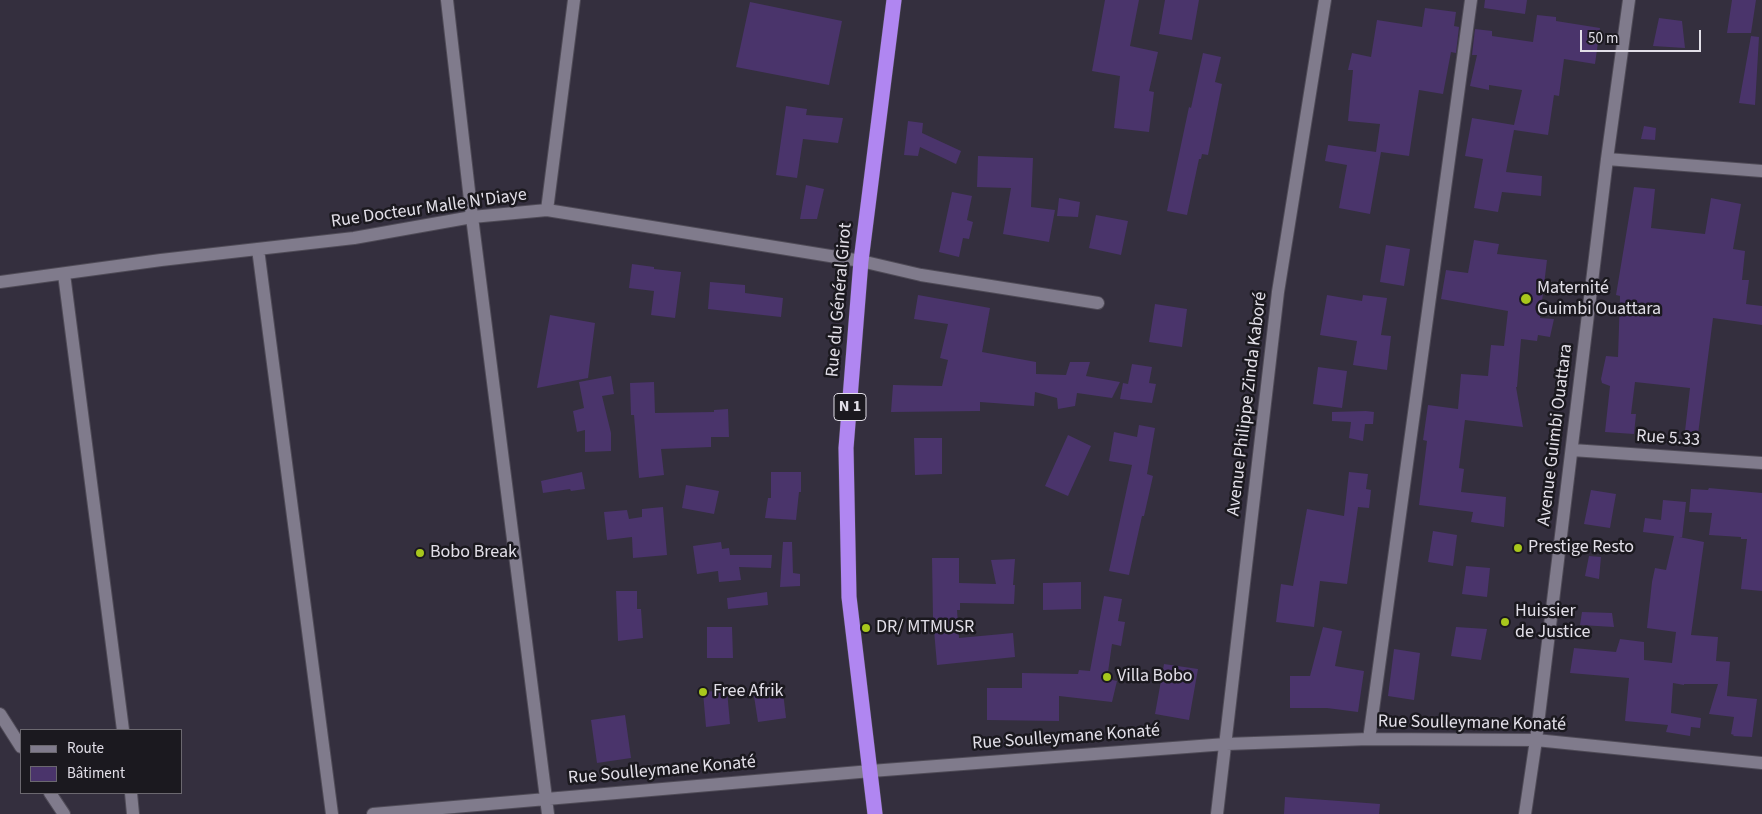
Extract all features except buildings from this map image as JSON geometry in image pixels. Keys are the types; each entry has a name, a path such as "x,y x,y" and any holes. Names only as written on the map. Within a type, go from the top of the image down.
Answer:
{"highway":[{"name":"Rue du Général Girot","path":"875,814 849,597 846,448 861,261 894,0"}],"street":[{"path":"446,0 548,814"},
{"path":"547,210 574,0"},
{"name":"Avenue Philippe Zinda Kaboré","path":"1217,814 1278,292 1325,0"},
{"path":"1369,739 1471,0"},
{"name":"Avenue Guimbi Ouattara","path":"1525,814 1536,740 1607,160 1629,0"},
{"path":"1607,160 1762,171"},
{"name":"Rue Docteur Malle N'Diaye","path":"0,282 161,260 354,238 472,217 547,210 861,261 921,275 1098,303"},
{"path":"258,249 332,814"},
{"path":"64,274 122,729"},
{"name":"Rue 5.33","path":"1572,450 1762,463"},
{"path":"0,714 20,745"},
{"name":"Rue Soulleymane Konaté","path":"373,814 871,771 1226,744 1369,739 1536,740 1762,763"},
{"path":"51,794 64,814"},
{"path":"130,794 133,814"}],"place":[{"name":"Maternité Guimbi Ouattara","path":"1526,299"},
{"name":"Prestige Resto","path":"1518,548"},
{"name":"Bobo Break","path":"420,553"},
{"name":"Huissier de Justice","path":"1505,622"},
{"name":"DR/ MTMUSR","path":"866,628"},
{"name":"Villa Bobo","path":"1107,677"},
{"name":"Free Afrik","path":"703,692"}]}
